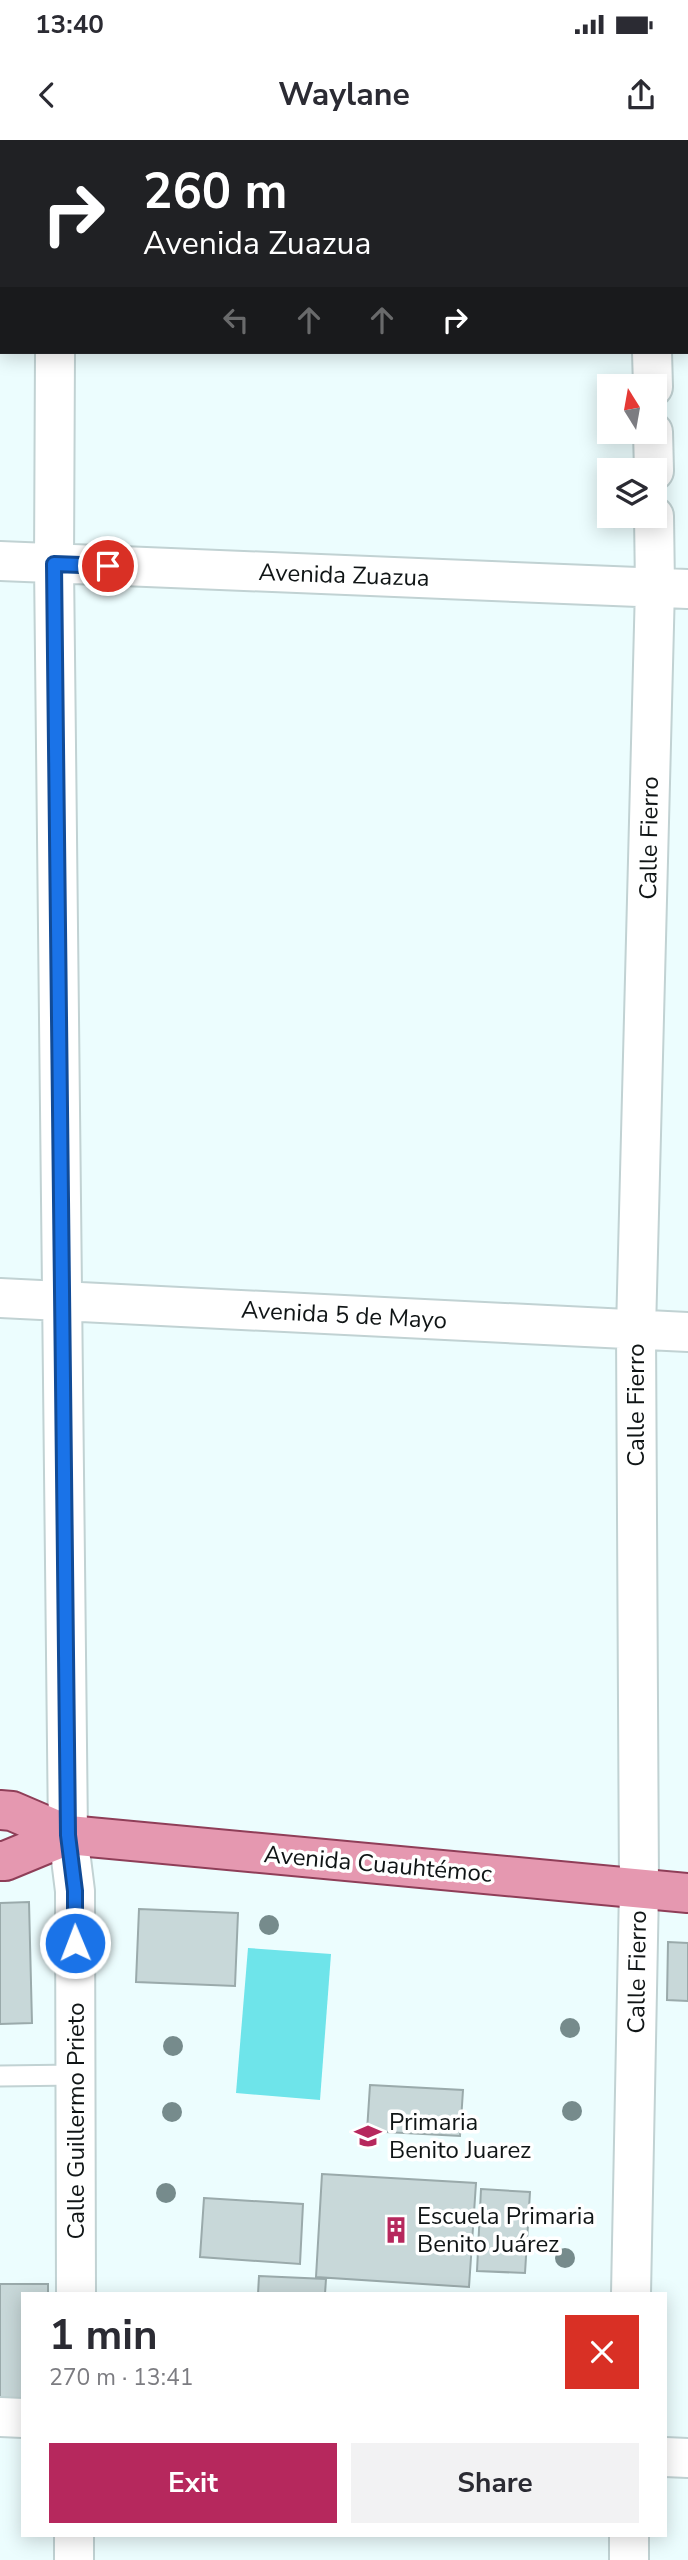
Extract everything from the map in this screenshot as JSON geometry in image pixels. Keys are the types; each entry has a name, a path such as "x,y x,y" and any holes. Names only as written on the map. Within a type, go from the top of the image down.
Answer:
{"main road":[{"path":"0,1810 12,1811 68,1835"},
{"path":"0,1861 68,1835"},
{"name":"Avenida Cuauhtémoc","path":"68,1835 688,1892"}],"street":[{"name":"Calle Guillermo Prieto","path":"55,354 54,564 68,1835 75,1891 76,2292"},
{"path":"652,354 653,374"},
{"name":"Calle Fierro","path":"631,2292 639,1889 636,1330 671,588 657,528"},
{"name":"Avenida Zuazua","path":"0,561 671,588"},
{"name":"Avenida 5 de Mayo","path":"0,1298 688,1332"},
{"path":"0,2417 21,2418"},
{"path":"667,2457 688,2458"},
{"path":"74,2537 74,2560"},
{"path":"629,2537 629,2560"}],"lane":[{"path":"0,2076 76,2076"}],"shaded area":[{"path":"248,1948 331,1954 320,2100 236,2093"}],"building":[{"path":"29,1902 32,2023 0,2024 0,1903"},
{"path":"139,1909 238,1913 235,1986 136,1982"},
{"path":"668,1942 688,1943 688,2001 667,2000"},
{"path":"370,2085 463,2090 460,2136 367,2131"},
{"name":"Escuela Primaria Benito Juárez","path":"322,2174 476,2183 469,2287 316,2277"},
{"path":"481,2189 530,2192 525,2273 477,2271"},
{"path":"204,2198 303,2204 300,2264 200,2257"},
{"path":"259,2276 326,2279 325,2292 258,2292"},
{"path":"0,2284 48,2284 48,2292 21,2292 21,2407 0,2407"}],"place":[{"name":"Primaria Benito Juarez","path":"368,2136"},
{"name":"Escuela Primaria Benito Juárez","path":"396,2230"}],"route":[{"path":"75,1943 75,1891 68,1835 54,564 108,566"}]}
